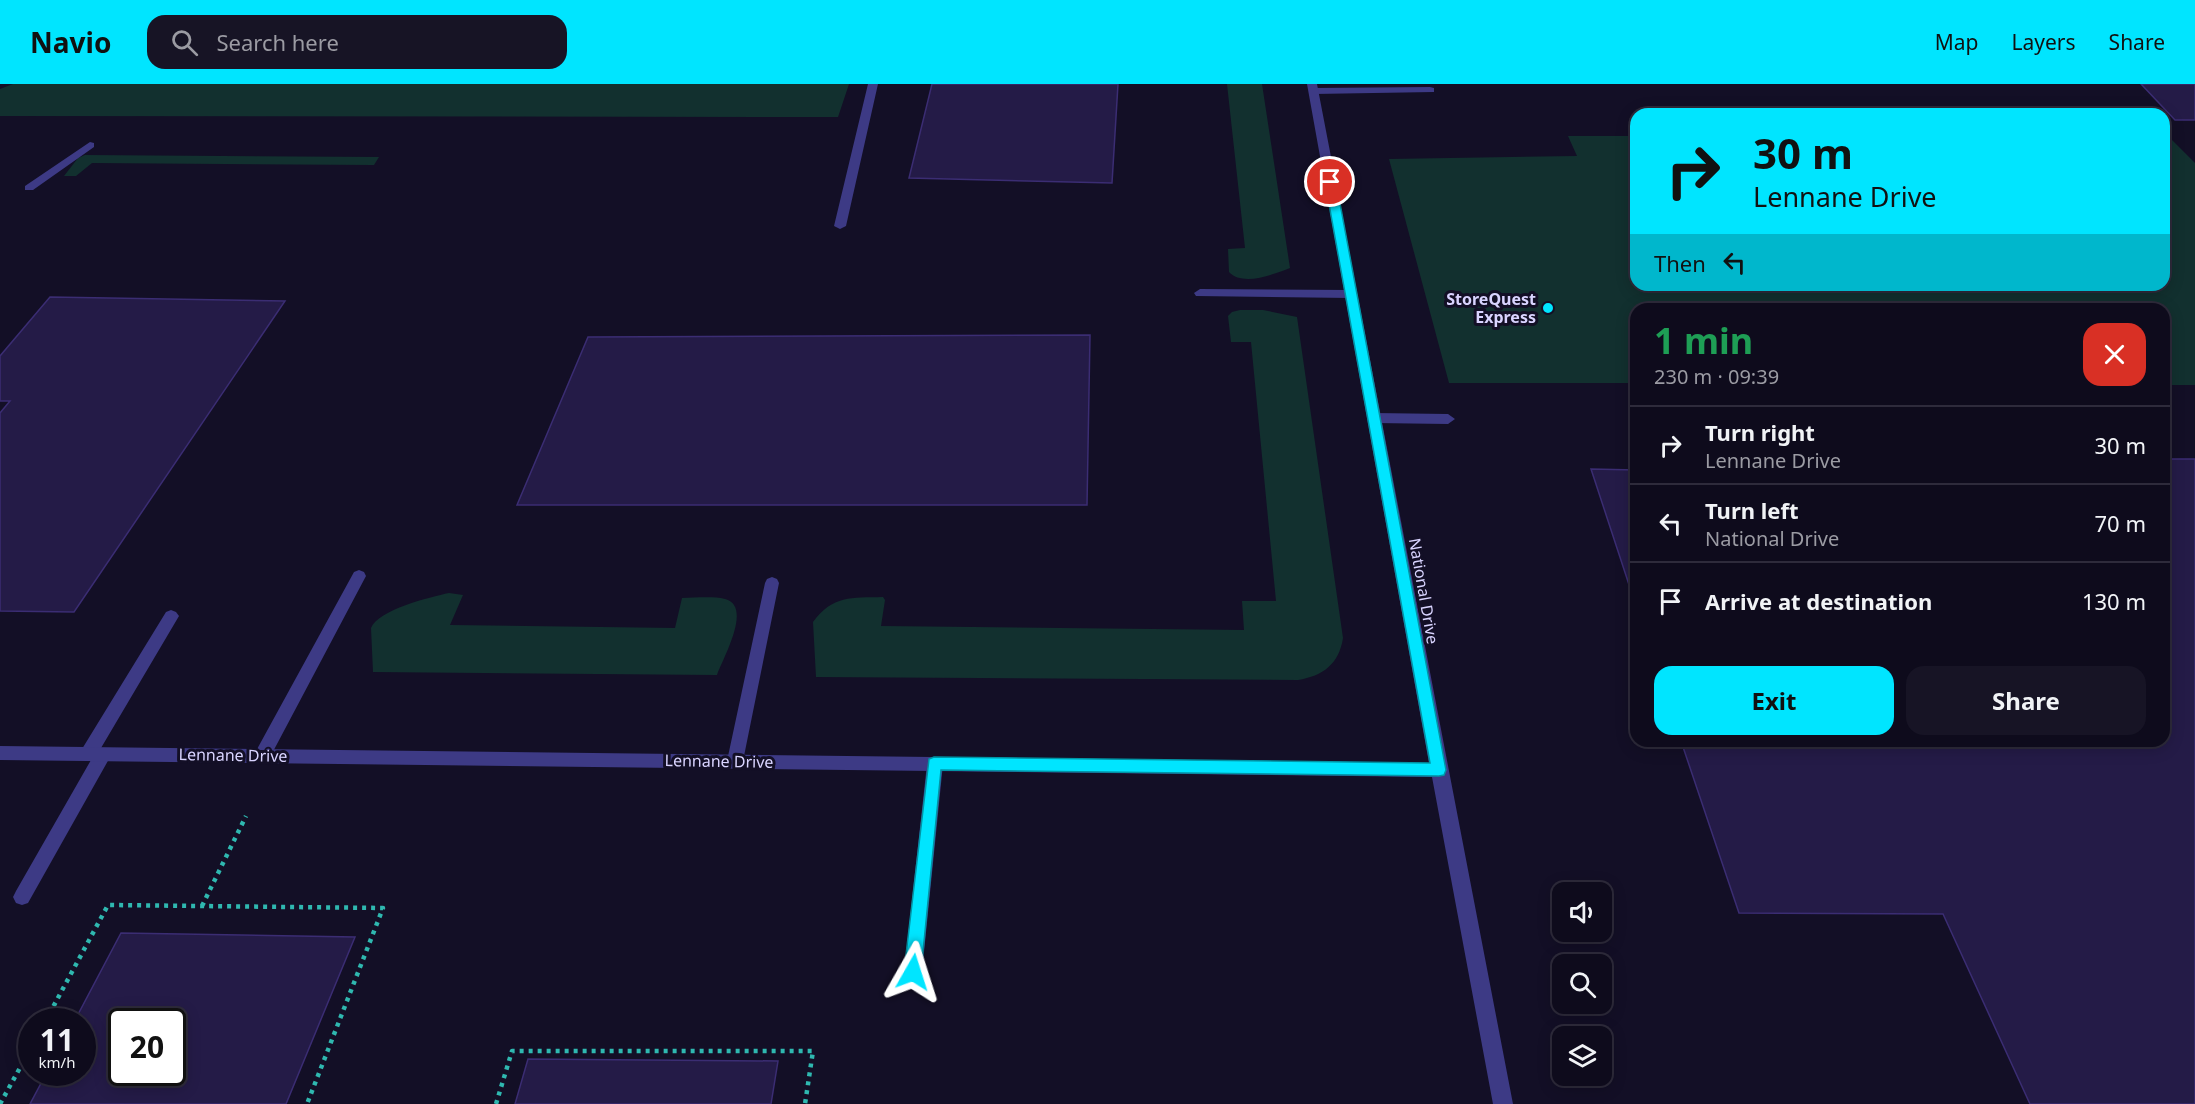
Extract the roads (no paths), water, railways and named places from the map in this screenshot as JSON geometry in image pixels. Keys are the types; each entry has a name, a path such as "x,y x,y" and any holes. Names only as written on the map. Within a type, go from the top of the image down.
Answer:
{"street":[{"path":"840,226 873,84"},
{"path":"1313,88 1430,90"},
{"name":"National Drive","path":"1313,88 1503,1104"},
{"path":"29,188 90,145"},
{"path":"1200,293 1351,294"},
{"path":"1374,418 1448,419"},
{"path":"262,756 359,576"},
{"path":"735,761 772,583"},
{"path":"22,897 95,754 171,616"},
{"name":"Lennane Drive","path":"0,753 1439,770"},
{"path":"913,972 934,764"}],"place":[{"name":"StoreQuest Express","path":"1548,308"}]}
